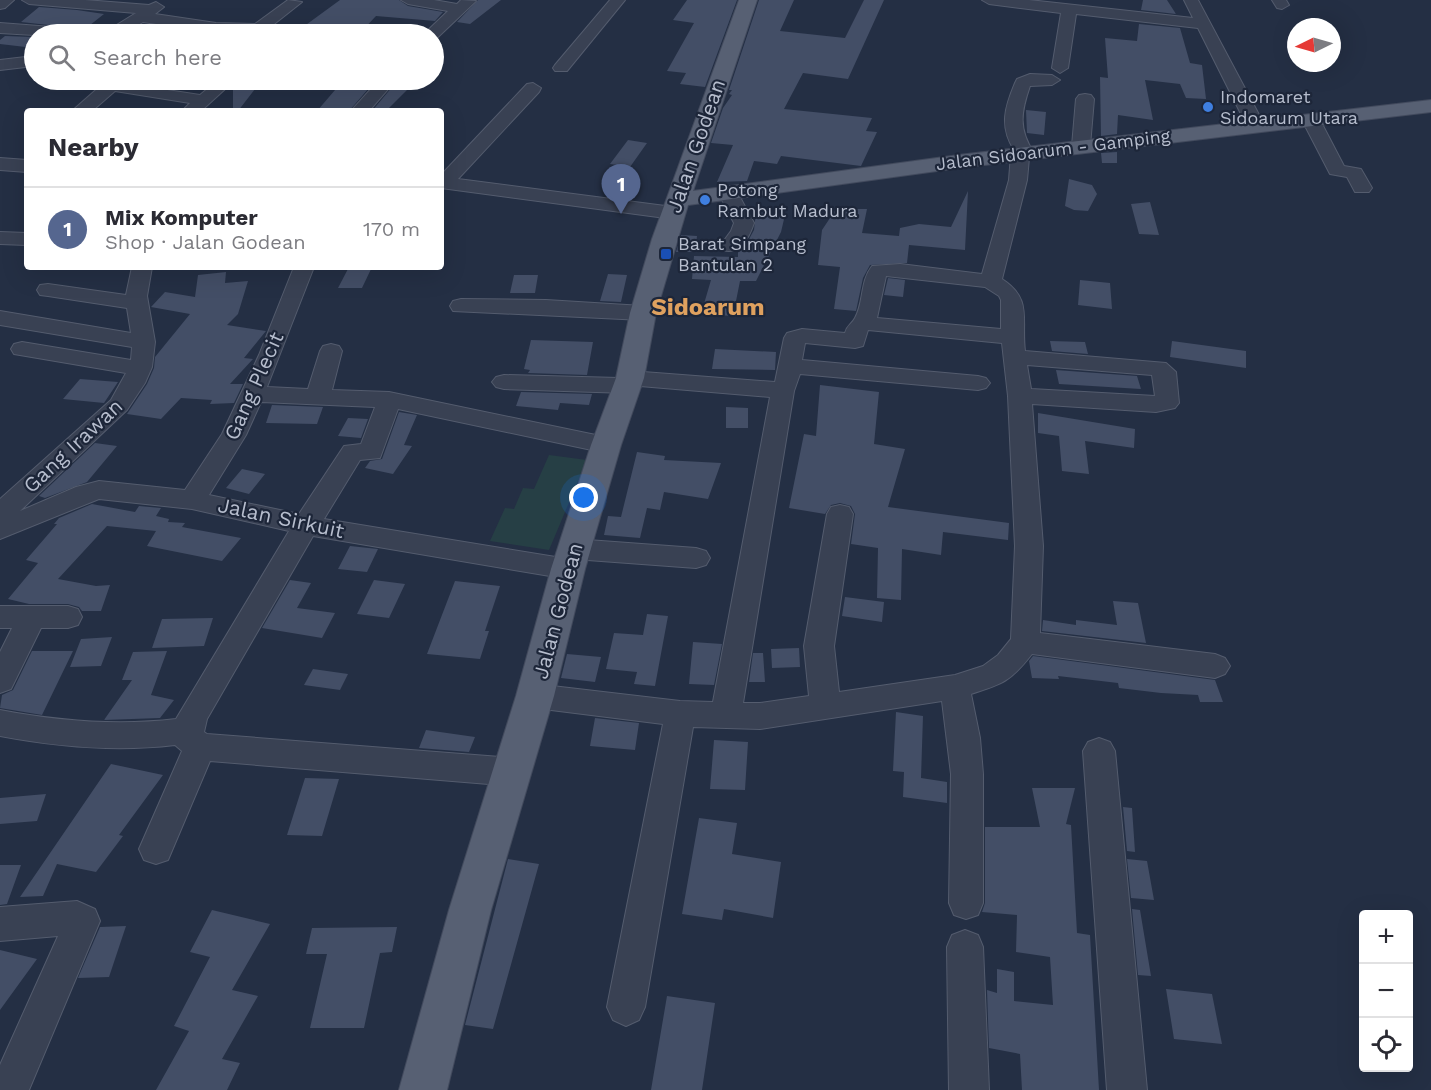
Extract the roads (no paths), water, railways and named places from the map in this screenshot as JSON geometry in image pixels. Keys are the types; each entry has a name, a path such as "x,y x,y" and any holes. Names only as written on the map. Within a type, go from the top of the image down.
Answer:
{"main road":[{"name":"Jalan Godean","path":"423,1090 470,910 535,696 571,559 606,445 629,382 643,313 674,206 748,0"},
{"name":"Jalan Sidoarum - Gamping","path":"674,206 728,192 1022,153 1431,106"}],"street":[{"path":"0,5 7,0"},
{"path":"29,0 147,13 198,24"},
{"path":"129,24 167,0"},
{"path":"410,0 465,4"},
{"path":"561,68 618,0"},
{"path":"989,0 1121,8 1203,24"},
{"path":"1191,0 1256,126"},
{"path":"267,24 295,2"},
{"path":"443,24 465,4"},
{"path":"991,281 1018,180 1022,153 1013,135 1011,123 1023,83 1030,79 1056,74 1080,7"},
{"path":"0,28 24,30"},
{"path":"0,51 24,52"},
{"path":"0,65 24,62"},
{"path":"444,181 533,88"},
{"path":"85,108 106,90"},
{"path":"132,104 147,90"},
{"path":"163,90 196,105 215,90"},
{"path":"363,108 379,90"},
{"path":"1081,146 1085,99"},
{"path":"1311,120 1337,170 1354,173 1362,188"},
{"path":"444,183 674,206"},
{"path":"728,192 744,223 741,232 730,246"},
{"path":"0,238 24,239"},
{"name":"Gang Irawan","path":"0,514 119,405 131,390 139,368 144,342 135,295 136,282 141,270"},
{"name":"Gang Plecit","path":"192,500 234,435 303,270"},
{"path":"535,696 680,714 760,716 955,687 993,675 1008,663 1025,642 1029,546 1012,300 1008,292 991,281 900,270 879,270 876,274 865,324"},
{"path":"48,290 137,303"},
{"path":"461,306 546,307 643,313"},
{"path":"0,318 144,342"},
{"path":"726,715 786,377 795,338 802,336 855,341 858,326 865,324 1158,368 1164,372 1167,403 1020,396"},
{"path":"22,349 139,368"},
{"path":"318,396 331,351"},
{"path":"504,382 629,382 760,389 786,377 978,383"},
{"path":"252,394 389,400 606,445"},
{"path":"156,849 193,739 254,608 353,452 371,452 389,400"},
{"name":"Jalan Sirkuit","path":"0,530 85,493 99,490 192,500 305,525 571,559 696,558"},
{"path":"825,708 819,646 840,514"},
{"path":"0,617 31,619 68,617"},
{"path":"0,681 31,619"},
{"path":"1025,642 1215,666"},
{"path":"955,687 964,738 967,774 966,903"},
{"path":"626,1007 680,714"},
{"path":"0,723 47,731 193,739 513,772"},
{"path":"1098,751 1127,1090"},
{"path":"0,924 77,918 82,921 9,1090"},
{"path":"965,947 969,1090"}],"place":[{"name":"Indomaret Sidoarum Utara","path":"1208,107"},
{"name":"Potong Rambut Madura","path":"705,200"},
{"name":"Mix Komputer","path":"621,214"},
{"name":"Barat Simpang Bantulan 2","path":"666,254"}],"district":[{"name":"Sidoarum","path":"708,307"}]}
